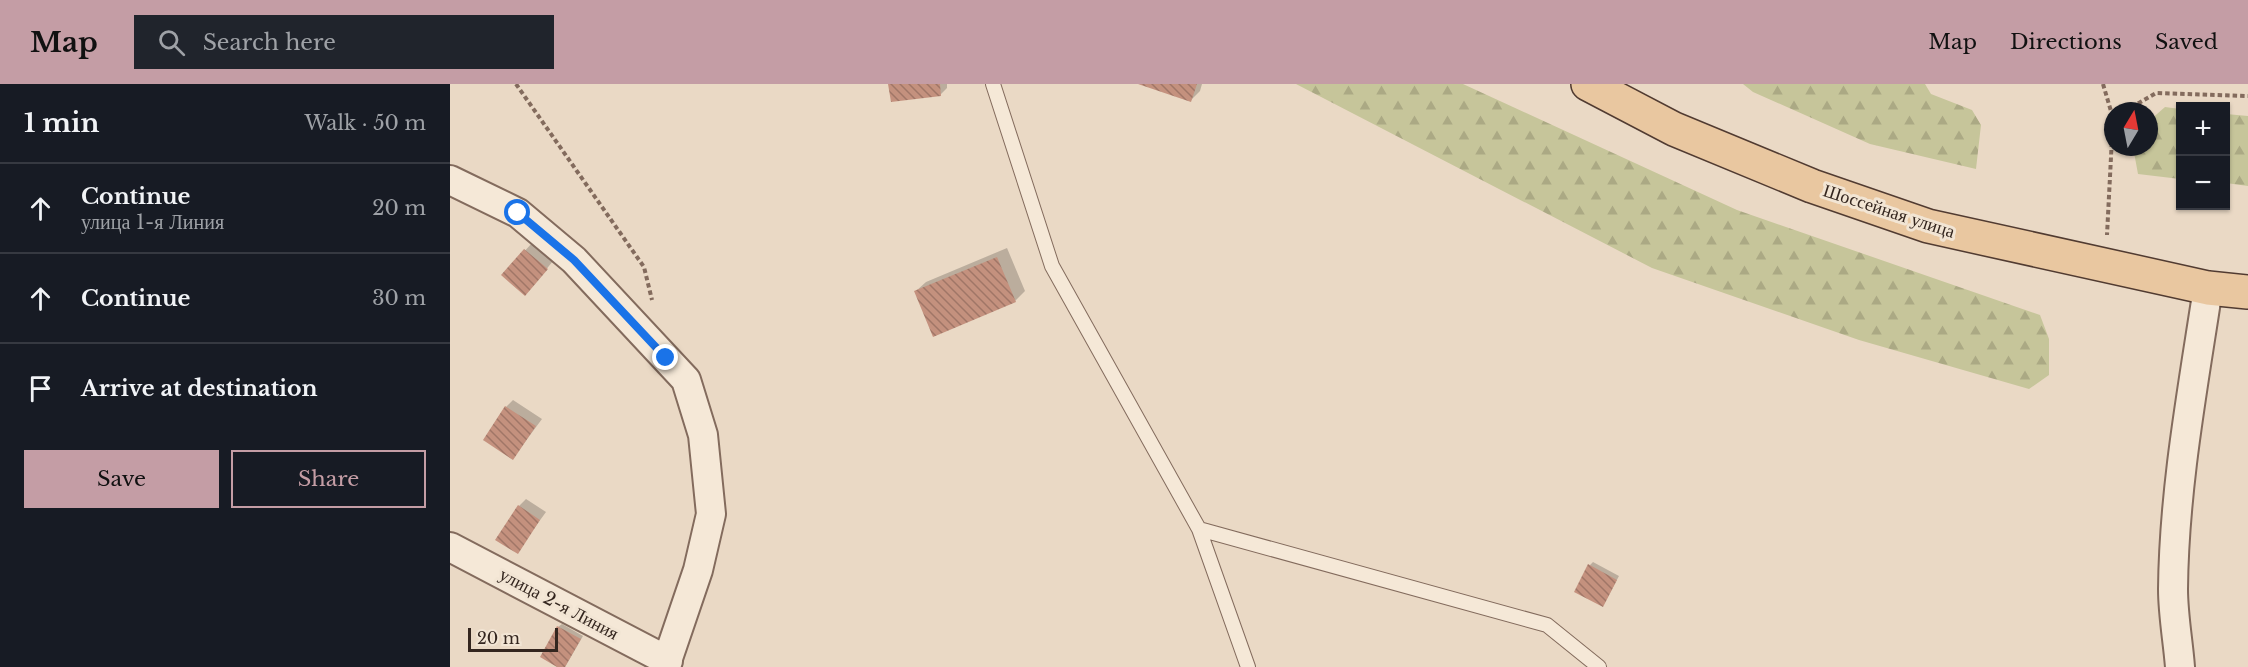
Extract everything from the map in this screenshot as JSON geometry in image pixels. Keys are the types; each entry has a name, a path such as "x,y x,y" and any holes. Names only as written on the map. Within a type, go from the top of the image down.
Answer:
{"main road":[{"name":"Шоссейная улица","path":"1588,84 1674,129 1812,186 1928,226 2208,288 2248,292"}],"street":[{"path":"450,180 518,213 574,260 686,380 703,435 711,514 698,570 667,664"},
{"path":"2180,667 2173,590 2191,396 2208,288"},
{"name":"улица 2-я Линия","path":"450,547 667,664"}],"lane":[{"path":"993,84 1052,266 1198,529 1248,667"},
{"path":"1198,529 1547,625 1599,667"}],"path":[{"path":"516,84 644,267 652,301"},
{"path":"2103,84 2108,102"},
{"path":"2140,102 2156,93 2248,96"},
{"path":"2106,266 2111,156"}],"green space":[{"path":"1296,84 1463,84 1737,210 2040,315 2049,339 2049,375 2029,389 1859,340 1652,268"},
{"path":"1743,84 1925,84 1931,94 1972,110 1981,125 1976,169 1870,144 1753,92"},
{"path":"2165,107 2176,108 2176,179 2138,174 2135,156 2158,156 2158,113"},
{"path":"2230,114 2248,116 2248,186 2230,184"}],"building":[{"path":"888,84 940,84 941,96 891,102"},
{"path":"1138,84 1197,84 1191,102"},
{"path":"524,249 548,269 525,296 501,275"},
{"path":"997,257 1016,302 933,337 914,291"},
{"path":"505,406 536,426 513,460 483,440"},
{"path":"518,505 540,520 518,554 495,540"},
{"path":"1588,564 1617,580 1603,607 1574,592"},
{"path":"557,626 581,639 565,667 557,667 540,657"}],"route":[{"path":"518,213 574,260 666,358"}]}
